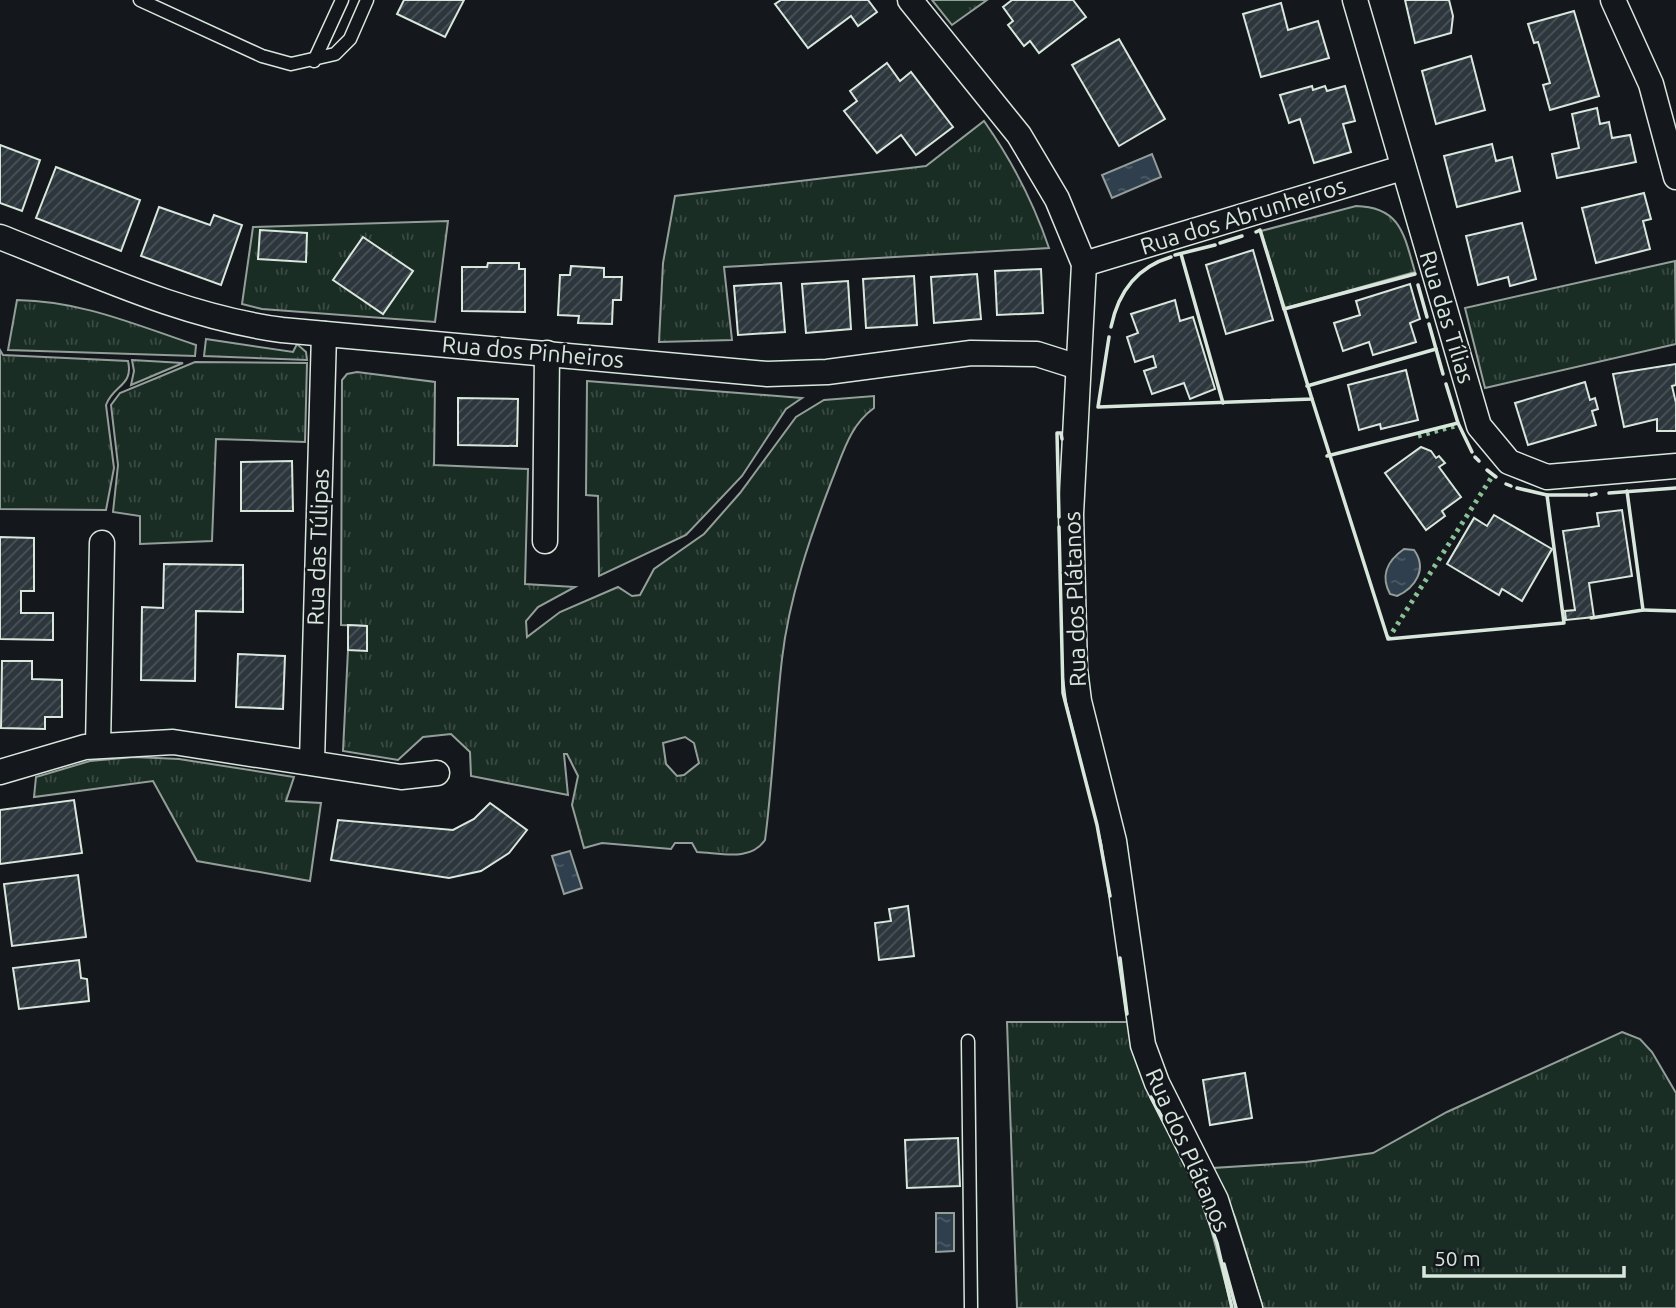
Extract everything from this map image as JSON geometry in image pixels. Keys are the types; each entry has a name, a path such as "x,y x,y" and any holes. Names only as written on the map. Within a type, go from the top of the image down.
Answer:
{"street":[{"name":"Rua dos Plátanos","path":"911,0 1019,135 1057,199 1084,264 1071,514 1075,669 1079,701 1114,841 1143,1045 1157,1083 1216,1200 1250,1308"},
{"name":"Rua das Tílias","path":"1355,0 1402,169 1479,426 1509,462 1547,477 1676,466"},
{"path":"1613,0 1651,84 1676,177"},
{"name":"Rua dos Abrunheiros","path":"1084,264 1402,169"},
{"name":"Rua dos Pinheiros","path":"0,237 195,312 238,324 767,374 827,372 971,354 1037,354 1078,367"},
{"name":"Rua das Túlipas","path":"312,761 324,334"},
{"path":"545,541 547,354"},
{"path":"98,746 102,543"},
{"path":"0,772 54,755 98,746 173,742 312,761 401,777 437,773"}],"lane":[{"path":"140,0 262,56 291,64 314,61 335,54 350,38 368,0"},
{"path":"314,61 342,0"},
{"path":"968,1041 971,1308"}],"green space":[{"path":"932,0 987,0 952,25"},
{"path":"984,121 1021,182 1049,248 724,267 732,340 659,342 663,263 675,196 926,166"},
{"path":"1356,206 1383,212 1392,218 1403,235 1415,272 1283,309 1261,231"},
{"path":"448,221 435,322 262,309 242,304 253,227"},
{"path":"1675,261 1676,344 1485,388 1465,308"},
{"path":"17,300 41,301 108,315 196,345 195,356 8,350"},
{"path":"206,339 293,352 297,344 306,352 307,360 204,356"},
{"path":"0,350 3,355 128,361 126,381 113,393 106,405 114,468 106,510 0,509"},
{"path":"132,360 183,363 131,385 134,371"},
{"path":"195,362 307,363 305,442 216,439 212,541 140,544 140,516 113,512 118,465 111,405 120,393"},
{"path":"357,372 435,382 434,465 528,469 525,584 575,587 538,607 526,621 527,637 560,612 618,587 632,596 640,595 654,569 704,534 740,493 796,417 824,400 874,396 874,408 853,431 844,450 816,523 795,591 782,659 765,840 759,847 734,855 697,852 692,843 675,843 671,849 602,843 584,848 572,805 578,776 567,754 564,754 568,795 471,776 470,752 451,734 423,737 398,760 343,751 348,650 367,650 367,626 341,625 342,380 347,374","holes":["685,737 694,743 699,763 684,775 677,776 666,764 663,743"]},
{"path":"587,381 802,398 786,409 742,476 686,535 599,576 598,496 586,495"},
{"path":"134,757 179,759 294,777 286,801 321,803 310,881 197,861 153,781 34,797 36,777 90,761"},
{"path":"1007,1022 1129,1022 1204,1203 1232,1308 1017,1308"},
{"path":"1622,1032 1640,1039 1652,1052 1676,1093 1676,1308 1263,1308 1235,1217 1213,1168 1306,1162 1373,1153 1447,1112"}],"water":[{"path":"1152,154 1161,177 1112,198 1102,175"},
{"path":"1404,549 1414,550 1420,571 1414,583 1397,596 1390,594 1386,575 1393,558"},
{"path":"570,851 582,888 564,894 552,856"},
{"path":"936,1213 954,1213 954,1251 936,1252"}],"building":[{"path":"404,0 464,0 445,37 397,14"},
{"path":"781,0 868,0 877,12 858,26 851,16 808,48 775,4"},
{"path":"1012,0 1073,0 1086,17 1039,53 1030,41 1024,46 1008,25 1013,21 1003,7"},
{"path":"1405,0 1449,0 1453,16 1451,33 1415,43"},
{"path":"1281,3 1288,30 1318,21 1329,58 1261,77 1243,14"},
{"path":"1574,11 1599,96 1550,110 1543,85 1550,83 1538,42 1534,43 1528,24"},
{"path":"1119,39 1165,119 1119,146 1072,65"},
{"path":"1471,56 1485,110 1436,124 1422,71"},
{"path":"887,63 900,81 911,72 953,127 916,155 901,135 877,153 844,111 857,101 850,91"},
{"path":"1312,86 1313,90 1325,86 1327,91 1345,86 1355,121 1343,124 1351,152 1314,163 1300,119 1289,123 1280,95"},
{"path":"1597,108 1600,124 1609,122 1612,138 1630,135 1636,162 1557,178 1552,154 1579,148 1572,114"},
{"path":"1492,144 1496,161 1512,157 1520,191 1457,207 1444,156"},
{"path":"0,145 40,160 22,211 0,203"},
{"path":"56,167 140,200 121,251 36,218"},
{"path":"1644,193 1651,219 1643,221 1650,249 1596,263 1582,208"},
{"path":"159,207 210,225 214,215 242,225 221,285 141,256"},
{"path":"1522,223 1536,279 1510,286 1508,277 1478,285 1466,236"},
{"path":"260,230 307,233 306,262 258,259"},
{"path":"363,237 413,271 383,314 333,280"},
{"path":"1253,250 1273,320 1226,334 1206,265"},
{"path":"488,263 519,263 519,269 525,269 525,312 462,311 462,267 487,267"},
{"path":"571,266 604,268 604,277 622,277 621,300 613,300 612,324 578,323 579,316 558,315 560,275 570,275"},
{"path":"1041,269 1043,313 997,315 995,271"},
{"path":"977,274 981,319 934,323 931,277"},
{"path":"914,276 917,325 866,328 863,279"},
{"path":"848,281 851,329 806,333 802,284"},
{"path":"781,283 785,332 738,335 734,286"},
{"path":"1410,284 1420,319 1410,323 1416,342 1373,355 1369,342 1343,351 1334,323 1360,315 1356,301"},
{"path":"1175,300 1180,321 1193,317 1215,389 1190,399 1184,383 1152,394 1144,371 1156,367 1153,356 1135,362 1127,337 1138,333 1131,314"},
{"path":"1676,364 1676,385 1672,386 1676,403 1676,431 1657,431 1657,419 1624,427 1613,374"},
{"path":"1406,370 1418,420 1381,429 1380,424 1359,430 1348,385"},
{"path":"1585,382 1590,400 1595,398 1598,409 1592,411 1596,425 1528,445 1515,403"},
{"path":"458,398 518,399 517,446 458,445"},
{"path":"1421,447 1431,451 1436,458 1439,456 1445,463 1439,467 1461,497 1442,511 1445,516 1426,530 1385,473"},
{"path":"292,461 293,511 241,511 241,462"},
{"path":"1622,510 1632,576 1589,583 1594,617 1566,620 1565,611 1575,610 1563,531 1599,526 1597,513"},
{"path":"1494,515 1552,549 1522,601 1502,589 1499,595 1447,564 1474,518 1487,526"},
{"path":"0,537 34,538 34,591 21,591 21,613 53,613 53,640 0,639"},
{"path":"164,564 243,565 243,612 196,611 195,681 141,680 142,607 163,608"},
{"path":"348,625 367,626 367,651 348,650"},
{"path":"238,654 285,656 283,709 236,707"},
{"path":"2,661 32,661 32,679 62,680 62,717 45,717 45,729 1,728"},
{"path":"74,800 82,853 0,864 0,810"},
{"path":"490,803 527,830 509,853 481,871 449,878 331,860 338,820 453,830 474,819"},
{"path":"78,875 86,937 12,946 4,884"},
{"path":"908,906 914,956 879,960 875,923 891,921 889,909"},
{"path":"79,960 81,978 87,979 89,1001 19,1009 13,968"},
{"path":"1245,1073 1252,1118 1210,1125 1203,1080"},
{"path":"958,1138 960,1186 907,1188 905,1140"}],"hedge":[{"path":"1418,436 1455,426 1457,429"},
{"path":"1388,639 1493,475"}],"wall":[{"path":"1109,337 1098,407 1312,399 1260,230 1256,232"},
{"path":"1220,243 1242,236"},
{"path":"1175,255 1215,245"},
{"path":"1181,254 1223,403"},
{"path":"1111,327 1119,303 1131,283 1148,267 1171,257"},
{"path":"1284,309 1415,274"},
{"path":"1418,285 1427,317"},
{"path":"1307,386 1436,349 1429,324"},
{"path":"1436,349 1443,374"},
{"path":"1327,456 1458,423 1446,384"},
{"path":"1312,399 1388,639 1564,623 1547,495 1517,488"},
{"path":"1458,423 1472,452"},
{"path":"1059,517 1057,433 1061,433 1062,439"},
{"path":"1475,457 1479,461"},
{"path":"1487,470 1496,477"},
{"path":"1506,484 1511,486"},
{"path":"1609,493 1676,488"},
{"path":"1591,618 1643,610 1627,491"},
{"path":"1591,495 1596,494"},
{"path":"1547,495 1587,495"},
{"path":"1059,527 1063,693 1097,825 1110,896"},
{"path":"1643,610 1676,611"},
{"path":"1120,958 1127,1014"},
{"path":"1151,1097 1163,1119"},
{"path":"1197,1188 1217,1243 1232,1308"},
{"path":"1224,1264 1236,1308"}]}
